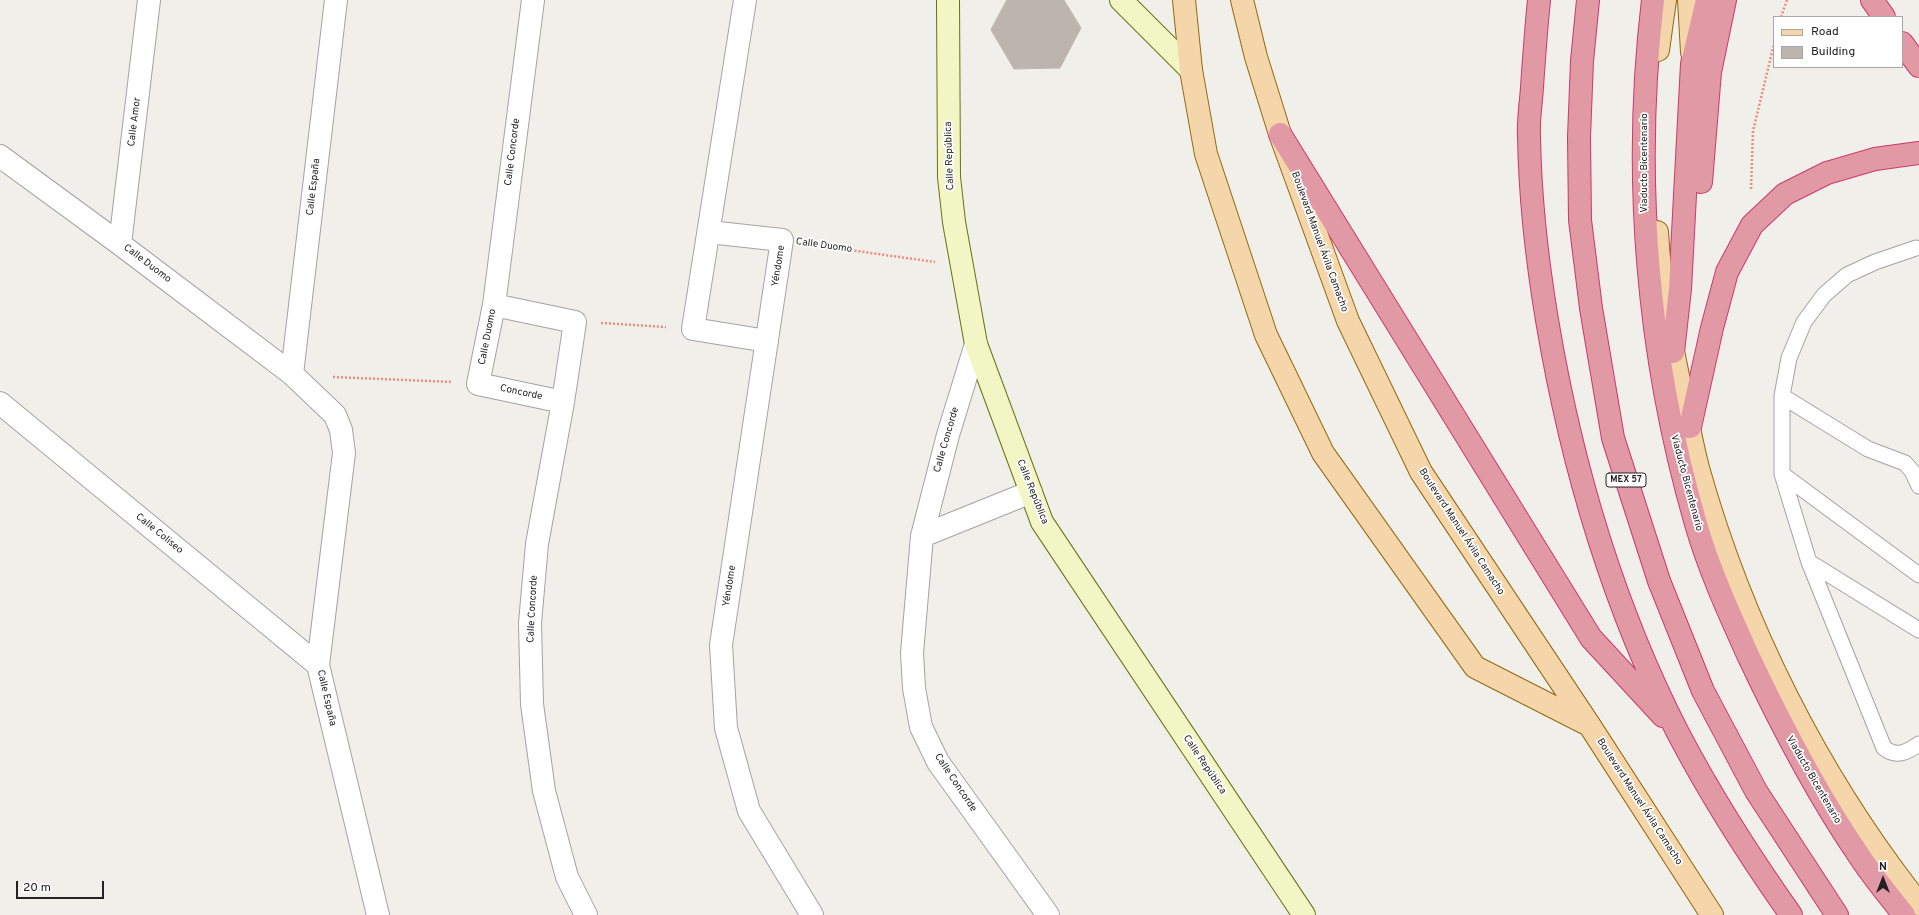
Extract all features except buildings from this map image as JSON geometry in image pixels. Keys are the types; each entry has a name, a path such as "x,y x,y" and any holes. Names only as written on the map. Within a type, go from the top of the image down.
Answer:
{"highway":[{"path":"1539,0 1529,134 1531,195 1541,283 1557,379 1578,471 1603,553 1648,668 1678,733 1759,868 1791,915"},
{"name":"MEX 57","path":"1588,0 1582,69 1580,220 1591,308 1613,438 1659,581 1703,691 1756,791 1837,915"},
{"name":"Viaducto Bicentenario","path":"1653,0 1645,110 1646,223 1654,323 1671,425 1696,525 1728,612 1774,711 1819,793 1860,858 1904,915"},
{"path":"1673,352 1707,0"},
{"path":"1701,68 1725,0"},
{"path":"1701,68 1739,0"},
{"path":"1872,0 1883,16"},
{"path":"1903,44 1919,66"},
{"path":"1280,134 1591,638 1678,733"},
{"path":"1690,427 1712,328 1728,272 1752,225 1785,194 1827,173 1875,159 1919,153"}],"main road":[{"path":"1184,0 1191,70 1206,154 1266,335 1323,453 1475,667 1590,726"},
{"name":"Boulevard Manuel Ávila Camacho","path":"1242,0 1256,57 1280,134 1348,321 1421,472 1590,726 1712,915"},
{"path":"1665,0 1658,47 1653,167 1659,258 1673,352 1697,466 1730,569 1760,641 1798,717 1838,787 1889,866 1919,904"},
{"path":"1689,0 1701,68"}],"street":[{"name":"Calle Amor","path":"120,244 149,0"},
{"name":"Calle España","path":"292,374 336,0"},
{"name":"Calle Concorde","path":"494,305 533,0"},
{"path":"746,0 693,329 767,341"},
{"name":"Calle República","path":"948,0 949,177 954,222 976,344 1042,522 1304,915"},
{"path":"1121,0 1191,70"},
{"name":"Calle Duomo","path":"0,156 120,244 292,374 335,416 341,430"},
{"name":"Calle Duomo","path":"709,232 782,240"},
{"name":"Yéndome","path":"782,240 721,645 726,728 749,811 812,915"},
{"name":"Calle Duomo","path":"478,384 494,305 575,322"},
{"name":"Calle Concorde","path":"575,322 563,402 537,544 530,623 532,704 544,791 567,877 586,915"},
{"name":"Calle Concorde","path":"976,344 948,435 922,536 912,653 914,688 921,727 938,762 1048,915"},
{"name":"Concorde","path":"478,384 563,402"},
{"name":"Calle Coliseo","path":"0,403 318,665"},
{"name":"Calle España","path":"341,430 344,453 318,665 378,915"},
{"path":"922,536 1031,492"}],"lane":[{"path":"1916,248 1875,262 1847,275 1824,295 1804,322 1790,358 1782,396 1782,474 1809,562 1884,748 1894,754 1899,754 1906,753 1919,744"},
{"path":"1782,396 1868,449 1905,463 1912,471 1919,486"},
{"path":"1782,474 1919,575"},
{"path":"1809,562 1919,630"}],"path":[{"path":"1781,16 1787,0"},
{"path":"1752,225 1751,190 1753,132 1773,48"},
{"name":"Calle Duomo","path":"782,240 963,266"},
{"path":"575,322 693,329"},
{"path":"292,374 478,384"}]}
